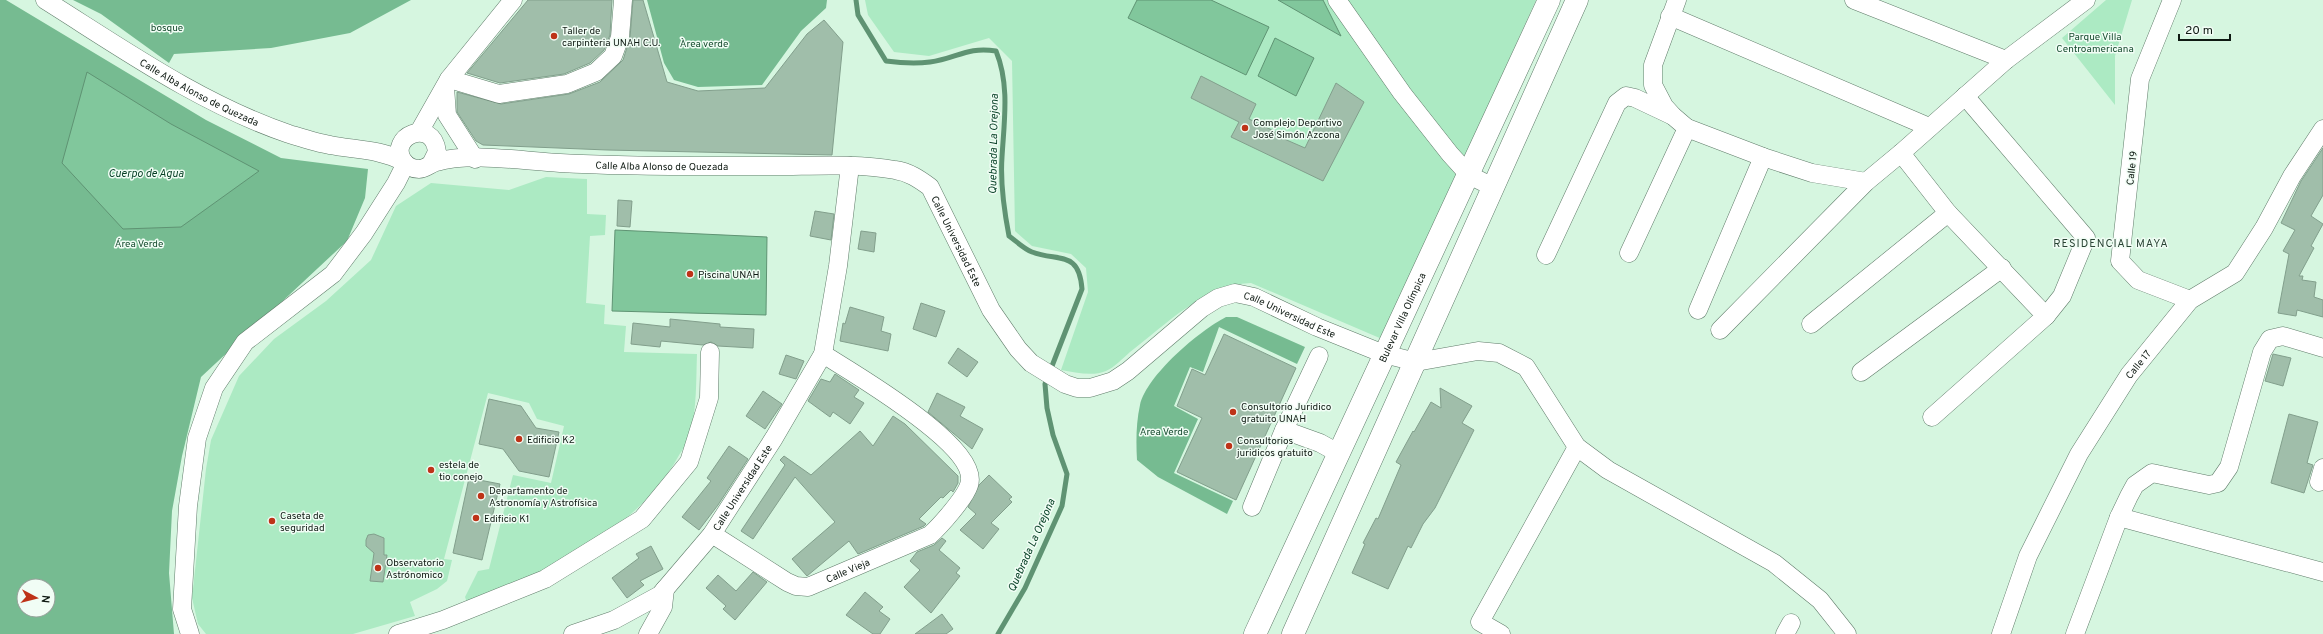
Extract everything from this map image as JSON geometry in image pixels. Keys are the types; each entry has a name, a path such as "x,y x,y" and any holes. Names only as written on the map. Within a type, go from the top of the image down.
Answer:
{"main road":[{"name":"Bulevar Villa Olímpica","path":"1255,634 1340,454 1384,354 1469,175 1549,0"},
{"path":"1293,634 1577,0"}],"street":[{"name":"Calle Alba Alonso de Quezada","path":"45,0 166,76 244,116 289,134 330,145 369,150 393,156 408,166 426,166"},
{"path":"190,634 182,610 188,506 197,438 214,388 245,342 333,274 364,233 396,183 403,169 404,162 400,151 423,140 447,83 513,0"},
{"path":"447,83 498,94 567,84 596,72 613,56 620,38 623,0"},
{"path":"1337,0 1402,93 1450,154 1469,175 1493,188"},
{"path":"1678,0 1670,16 1653,65 1653,85 1664,106 1673,116 1687,128 1763,157 1812,173 1866,182"},
{"path":"1854,0 2006,60"},
{"path":"2059,0 2081,3"},
{"name":"Calle 19","path":"2172,0 2140,79 2120,261 2138,280 2190,300"},
{"path":"1720,330 1866,182 2006,60 2081,3"},
{"path":"1670,16 1929,127"},
{"path":"447,83 447,115 475,158"},
{"path":"1546,255 1617,103 1626,96 1635,98 1673,116"},
{"path":"1932,416 2046,316 2062,296 2086,238 1966,96"},
{"path":"1629,253 1687,128"},
{"name":"Calle 17","path":"2001,634 2028,556 2079,454 2129,375 2190,300 2235,273 2264,228 2292,176 2323,129"},
{"path":"423,140 437,152 426,166"},
{"path":"369,150 423,140 445,151 475,158"},
{"path":"1901,153 1948,212 2046,316"},
{"path":"1698,310 1763,157"},
{"name":"Calle Alba Alonso de Quezada","path":"475,158 612,166 850,166"},
{"path":"396,183 426,166 443,160 475,158"},
{"name":"Calle Universidad Este","path":"573,634 614,620 660,595 712,534 774,438 823,354 838,266 850,166 896,170 914,175 930,187 991,310 1018,349 1031,363 1065,384 1077,388 1090,388 1113,381 1128,371 1202,308 1218,298 1235,293 1254,297 1317,327 1384,354 1416,362"},
{"path":"1811,324 1948,212"},
{"path":"1861,372 2002,268"},
{"path":"2080,633 2119,517 2135,485 2152,473 2209,485 2218,483 2224,477 2229,467 2262,352 2270,339 2283,336 2323,348"},
{"path":"1416,362 1478,351 1499,353 1526,367 1577,447 1608,470 1774,563 1820,600 1847,634"},
{"path":"398,634 443,620 545,579 642,519 689,462 709,398 710,352"},
{"name":"Calle Vieja","path":"712,534 787,582 796,586 808,587 930,535 942,525 970,485 969,472 962,457 918,416 823,354"},
{"path":"1252,507 1284,430 1319,356"},
{"path":"1284,430 1320,443 1340,454"},
{"path":"1501,634 1480,622 1577,447"},
{"path":"2119,517 2323,572"},
{"path":"648,634 663,607 665,589"}],"green space":[{"name":"Área Verde","path":"0,0 6,0 206,120 281,158 368,169 365,198 347,241 201,377 182,456 172,511 169,573 174,634 0,634"},
{"name":"bosque","path":"73,0 411,0 350,33 271,48 174,54 169,63 101,14"},
{"name":"Àrea verde","path":"647,0 827,0 826,8 801,31 762,85 698,87 674,80 664,63"},
{"name":"Complejo Deportivo José Simón Azcona","path":"865,0 1536,0 1382,339 1251,283 1233,285 1217,291 1186,308 1113,367 1101,373 1089,374 1061,370 1088,292 1086,268 1071,254 1032,246 1015,231 1012,61 989,38 929,56 894,52 868,15"},
{"name":"Parque Villa Centroamericana","path":"2106,0 2132,0 2115,56 2115,105 2062,38"},
{"path":"546,177 587,179 587,214 606,215 605,235 590,236 586,303 605,305 604,324 626,326 624,352 697,354 695,405 690,435 685,446 660,484 638,508 613,529 586,547 528,579 468,605 465,597 478,571 489,569 513,475 551,483 564,426 537,419 529,403 488,393 444,559 452,560 447,581 437,589 410,602 415,616 353,634 206,634 198,624 192,598 206,469 211,440 239,376 274,339 326,301 371,260 396,206 431,183 509,190"},
{"name":"Area Verde","path":"1226,317 1237,317 1305,347 1297,364 1219,327 1203,372 1190,367 1174,406 1198,419 1174,473 1233,501 1227,514 1158,477 1137,460 1136,446 1140,405 1145,393 1153,381 1163,368 1189,343 1202,332"}],"water":[{"path":"1137,0 1211,0 1269,27 1246,75 1128,18"},
{"path":"1278,0 1323,0 1341,36"},
{"path":"1275,38 1314,58 1296,96 1258,76"},
{"name":"Cuerpo de Agua","path":"87,72 171,124 259,171 181,227 123,229 62,163"},
{"name":"Piscina UNAH","path":"615,230 767,237 766,315 612,311"}],"building":[{"name":"Taller de carpinteria UNAH C.U.","path":"528,0 612,0 610,35 604,50 590,63 564,74 500,83 467,73"},
{"path":"633,0 643,0 667,82 698,91 765,88 807,34 824,20 843,42 832,155 607,150 483,145 476,141 457,112 457,92 501,104 569,94 600,82 623,60 630,38"},
{"path":"1201,76 1256,104 1249,119 1276,132 1275,135 1305,148 1336,83 1364,102 1323,181 1231,137 1239,122 1191,98"},
{"path":"2323,148 2323,195 2311,216 2323,224 2311,246 2314,248 2299,276 2303,276 2302,280 2316,282 2314,297 2323,300 2323,317 2297,310 2296,316 2278,313 2289,254 2283,251 2295,230 2281,223 2301,181"},
{"path":"618,200 632,201 630,227 617,226"},
{"path":"815,211 834,214 831,240 810,236"},
{"path":"861,231 876,233 874,252 858,249"},
{"path":"921,303 945,311 936,337 913,329"},
{"path":"850,307 884,317 881,331 891,334 888,351 840,341 843,323 845,324"},
{"path":"670,319 720,324 720,327 754,329 753,348 718,346 711,342 703,345 661,341 660,347 631,344 633,323 670,327"},
{"name":"Consultorio Juridico gratuito UNAH","path":"1224,334 1296,368 1236,500 1177,472 1202,418 1177,406 1192,369 1205,375"},
{"path":"958,348 978,362 967,377 948,363"},
{"path":"2273,354 2291,358 2283,386 2265,381"},
{"path":"786,355 804,361 796,379 779,374"},
{"path":"835,374 859,390 854,397 864,403 850,424 833,412 830,417 808,401 821,379 830,382"},
{"path":"1440,388 1472,406 1462,423 1474,430 1435,508 1423,524 1411,548 1408,546 1388,589 1352,573 1365,544 1363,543 1376,518 1378,519 1401,465 1396,462 1431,402 1441,408"},
{"path":"763,391 782,404 765,429 746,416"},
{"path":"937,393 965,407 960,416 983,429 972,449 928,412"},
{"name":"Edificio K2","path":"489,399 521,406 536,428 559,432 549,477 519,471 503,449 479,444"},
{"path":"2289,414 2318,422 2307,463 2313,465 2304,493 2271,483"},
{"path":"893,416 905,424 958,476 958,483 953,492 951,490 943,498 941,497 919,519 926,524 924,526 858,554 849,541 807,576 792,559 835,522 795,477 753,539 741,531 785,465 780,460 784,456 811,475 860,431 873,446"},
{"path":"729,446 748,459 718,505 699,530 682,517 711,481 707,478"},
{"path":"989,475 1012,497 1009,499 1012,502 991,523 999,529 983,549 960,530 976,514 968,507 979,485"},
{"name":"Edificio K1","path":"469,478 500,484 482,560 453,553"},
{"path":"374,534 384,538 384,555 387,555 383,582 370,581 374,553 366,546 366,540 368,535"},
{"path":"942,538 946,541 939,550 960,568 956,573 960,576 931,613 904,587 920,570 910,561 917,552 934,545"},
{"path":"651,546 663,569 640,581 644,585 627,598 612,578 639,558 636,554"},
{"path":"753,572 767,582 735,620 723,609 726,606 706,588 718,575 736,591"},
{"path":"865,592 883,607 879,611 890,619 880,634 873,634 846,615"},
{"path":"942,614 953,629 946,634 915,634"}],"waterway":[{"name":"Quebrada La Orejona","path":"856,0 858,15 886,61 924,63 969,51 996,51 1005,90 1002,187 1009,236 1029,251 1059,258 1072,263 1077,268 1080,277 1082,289 1045,384 1047,408 1053,435 1067,474 1062,506 1025,588 998,634"}],"place":[{"name":"Taller de carpinteria UNAH C.U.","path":"554,36"},
{"name":"Complejo Deportivo José Simón Azcona","path":"1245,128"},
{"name":"Piscina UNAH","path":"690,274"},
{"name":"Consultorio Juridico gratuito UNAH","path":"1233,412"},
{"name":"Edificio K2","path":"519,439"},
{"name":"Consultorios juridicos gratuito","path":"1229,446"},
{"name":"estela de tio conejo","path":"431,470"},
{"name":"Departamento de Astronomía y Astrofísica","path":"481,496"},
{"name":"Edificio K1","path":"476,518"},
{"name":"Caseta de seguridad","path":"272,521"},
{"name":"Observatorio Astrónomico","path":"378,568"}],"district":[{"name":"RESIDENCIAL MAYA","path":"2111,243"}]}
